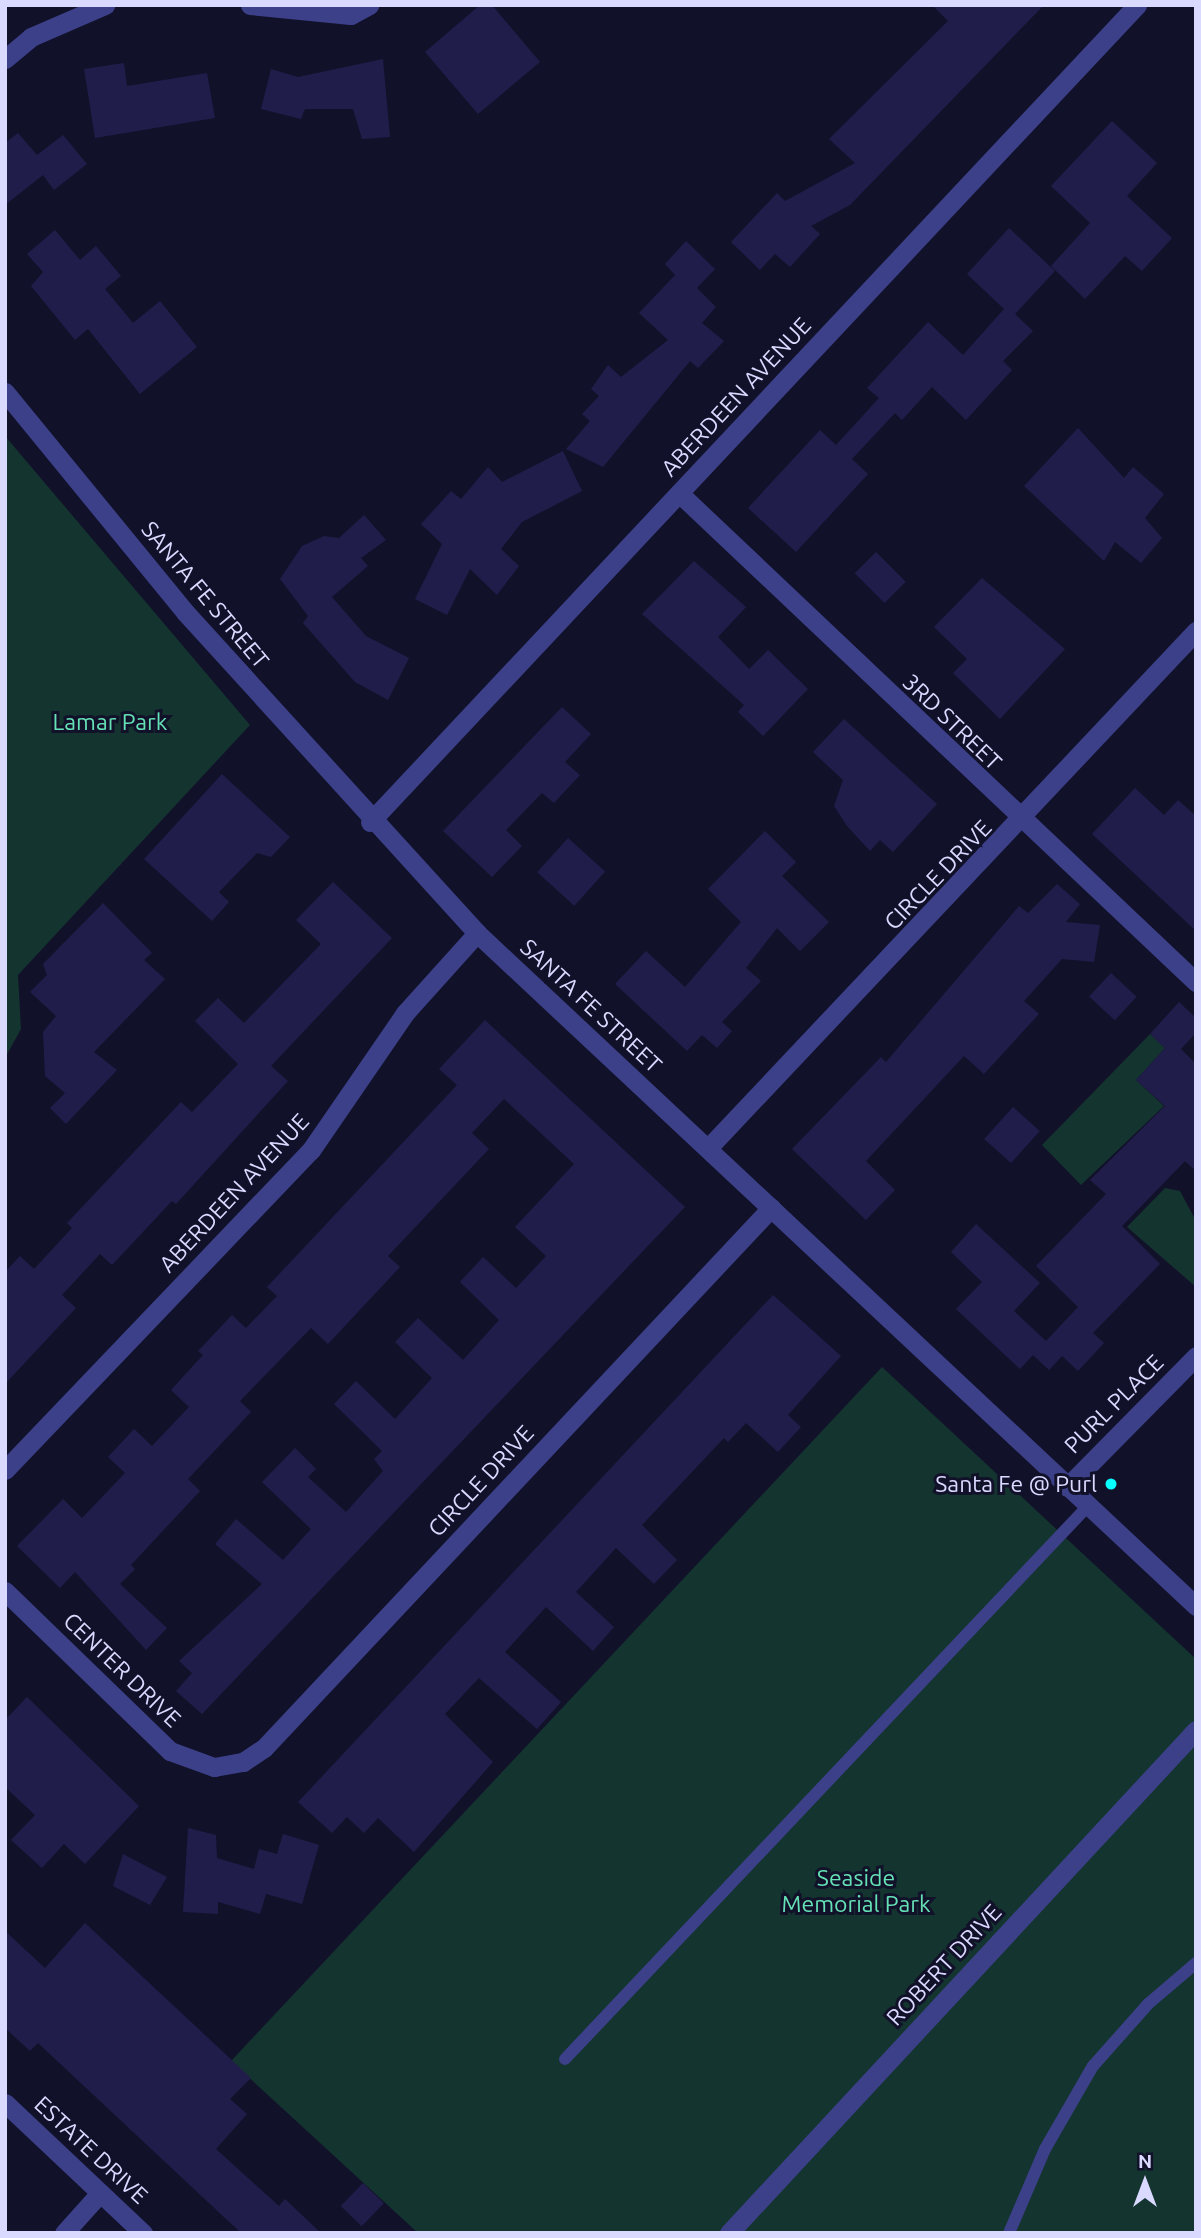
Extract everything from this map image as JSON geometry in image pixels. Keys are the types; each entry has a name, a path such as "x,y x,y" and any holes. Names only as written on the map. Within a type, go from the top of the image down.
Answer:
{"street":[{"path":"5,59 31,37 105,5"},
{"path":"250,5 351,15 369,5"},
{"name":"ABERDEEN AVENUE","path":"370,822 1137,5"},
{"name":"SANTA FE STREET","path":"5,392 184,612 370,822 477,933 709,1147 1196,1606"},
{"name":"3RD STREET","path":"679,493 1022,823 1196,982"},
{"name":"CIRCLE DRIVE","path":"709,1147 1022,823 1196,631"},
{"name":"ABERDEEN AVENUE","path":"5,1470 311,1150 405,1013 477,933"},
{"name":"CIRCLE DRIVE","path":"214,1767 243,1762 264,1748 771,1208"},
{"name":"PURL PLACE","path":"1067,1487 1196,1356"},
{"name":"CENTER DRIVE","path":"5,1591 170,1751 214,1767"},
{"name":"ROBERT DRIVE","path":"729,2233 1196,1730"},
{"name":"ESTATE DRIVE","path":"5,2103 143,2233"},
{"path":"64,2233 100,2193"}],"lane":[{"path":"565,2059 1088,1506"},
{"path":"1009,2233 1050,2138 1093,2066 1147,2004 1196,1963"}],"green space":[{"name":"Lamar Park","path":"5,436 250,725 18,975 21,1029 5,1058"},
{"path":"1150,1034 1165,1048 1136,1080 1164,1106 1081,1185 1042,1145"},
{"path":"1165,1188 1180,1191 1196,1221 1196,1287 1127,1227"},
{"name":"Seaside Memorial Park","path":"882,1367 1196,1659 1196,2233 418,2233 231,2061"}],"building":[{"path":"480,5 492,5 540,62 478,114 425,52"},
{"path":"932,5 1044,5 850,205 811,226 820,234 790,267 775,254 760,270 731,242 777,193 785,201 855,163 829,139 948,21"},
{"path":"383,59 390,137 362,139 353,109 305,109 301,119 261,109 271,69 298,77"},
{"path":"124,63 127,86 207,73 215,118 95,138 84,69"},
{"path":"1112,121 1157,163 1127,196 1172,238 1142,271 1125,256 1085,299 1051,266 1090,223 1051,186"},
{"path":"18,133 37,155 63,135 87,164 54,190 43,175 5,205 5,143"},
{"path":"1009,228 1055,271 1015,314 1033,331 1003,361 1012,370 966,420 932,387 902,420 895,413 852,459 868,474 796,552 748,508 820,430 836,445 879,398 867,388 928,322 963,355 1004,309 967,274"},
{"path":"55,230 80,260 96,246 121,276 105,289 133,323 160,301 197,347 140,394 88,329 75,340 31,286 43,272 27,254"},
{"path":"686,241 715,269 697,288 716,307 702,323 724,341 698,368 690,361 603,467 566,449 590,421 582,414 599,396 591,389 608,365 621,377 668,340 639,313 675,275 665,264"},
{"path":"1078,428 1124,478 1133,467 1164,494 1145,518 1162,538 1141,563 1115,542 1104,561 1024,486"},
{"path":"563,451 582,491 522,522 501,549 519,566 497,595 470,569 447,615 415,599 442,544 421,524 451,491 461,499 488,467 502,482"},
{"path":"364,515 386,540 361,558 368,566 332,597 366,636 409,658 388,700 355,682 303,623 308,616 280,579 302,546 324,536 339,538"},
{"path":"876,552 906,582 884,603 855,573"},
{"path":"694,561 746,607 718,637 749,669 768,650 808,689 763,736 738,712 744,705 642,614"},
{"path":"982,578 1065,649 1000,719 953,673 967,659 934,627"},
{"path":"562,707 591,734 565,762 580,775 554,803 542,793 506,830 522,846 492,877 443,831"},
{"path":"844,719 937,804 893,852 880,840 870,851 847,826 834,806 843,780 813,752"},
{"path":"222,774 290,837 271,857 257,853 219,892 229,902 212,921 144,859"},
{"path":"1135,788 1164,815 1178,800 1196,816 1196,931 1092,834"},
{"path":"765,831 796,862 782,876 829,922 800,951 777,928 746,968 761,981 722,1022 732,1031 717,1048 702,1035 687,1051 615,984 646,951 685,987 741,922 708,889"},
{"path":"568,838 605,871 574,906 537,872"},
{"path":"333,882 392,938 271,1066 288,1081 176,1204 172,1201 112,1265 100,1254 62,1295 76,1308 5,1384 5,1272 20,1256 34,1269 72,1228 67,1223 181,1102 192,1112 238,1064 195,1021 218,998 244,1023 321,944 296,920"},
{"path":"1057,884 1080,904 1066,922 1100,925 1094,962 1062,959 1024,1001 1039,1014 984,1074 964,1056 866,1161 895,1190 866,1220 792,1149 881,1057 886,1062 1019,906 1028,913"},
{"path":"103,903 152,953 144,960 165,979 94,1052 117,1070 66,1124 50,1108 65,1093 45,1076 43,1032 56,1016 30,992 47,975 43,964"},
{"path":"1111,973 1137,997 1115,1020 1089,996"},
{"path":"1179,1002 1196,1018 1196,1033 1181,1049 1196,1064 1196,1171 1185,1161 1122,1226 1160,1264 1093,1333 1104,1343 1078,1371 1062,1356 1049,1370 1033,1355 1020,1369 956,1309 982,1282 951,1252 976,1224 1040,1283 1014,1311 1046,1341 1078,1307 1036,1266 1106,1194 1090,1180 1165,1106 1136,1080 1165,1048 1150,1034"},
{"path":"485,1020 685,1207 202,1714 176,1691 192,1673 179,1661 262,1584 215,1544 236,1519 283,1560 311,1529 262,1482 295,1448 316,1469 308,1477 346,1512 383,1471 374,1459 382,1451 334,1404 356,1381 395,1419 432,1378 395,1342 418,1318 463,1360 499,1320 460,1282 483,1257 516,1288 546,1256 515,1227 574,1164 504,1099 472,1133 489,1149 388,1256 400,1267 328,1344 311,1328 240,1401 251,1412 188,1479 200,1491 131,1565 135,1569 120,1584 167,1628 146,1650 75,1572 60,1588 17,1546 63,1499 82,1518 125,1473 108,1457 134,1429 152,1446 189,1407 171,1390 203,1355 198,1351 232,1315 246,1328 277,1296 267,1287 457,1085 439,1069"},
{"path":"1013,1107 1040,1131 1011,1163 984,1139"},
{"path":"773,1295 841,1356 788,1415 801,1427 778,1452 746,1423 728,1442 724,1438 642,1525 677,1560 654,1584 616,1548 576,1592 614,1627 593,1651 546,1607 505,1652 561,1702 537,1729 479,1678 445,1714 493,1762 414,1852 378,1818 364,1833 347,1817 332,1833 298,1802"},
{"path":"27,1697 139,1806 85,1864 64,1844 42,1868 11,1840 35,1815 5,1787 5,1720"},
{"path":"188,1828 216,1835 217,1858 254,1869 259,1849 277,1854 283,1834 319,1845 302,1904 266,1894 260,1914 218,1902 218,1914 183,1912"},
{"path":"123,1854 167,1877 150,1905 113,1886"},
{"path":"85,1923 251,2078 230,2099 247,2114 216,2149 279,2206 285,2199 321,2233 241,2233 38,2043 30,2051 5,2028 5,1931 45,1968"},
{"path":"363,2183 384,2203 362,2226 341,2206"}],"place":[{"name":"Santa Fe @ Purl","path":"1111,1484"}]}
